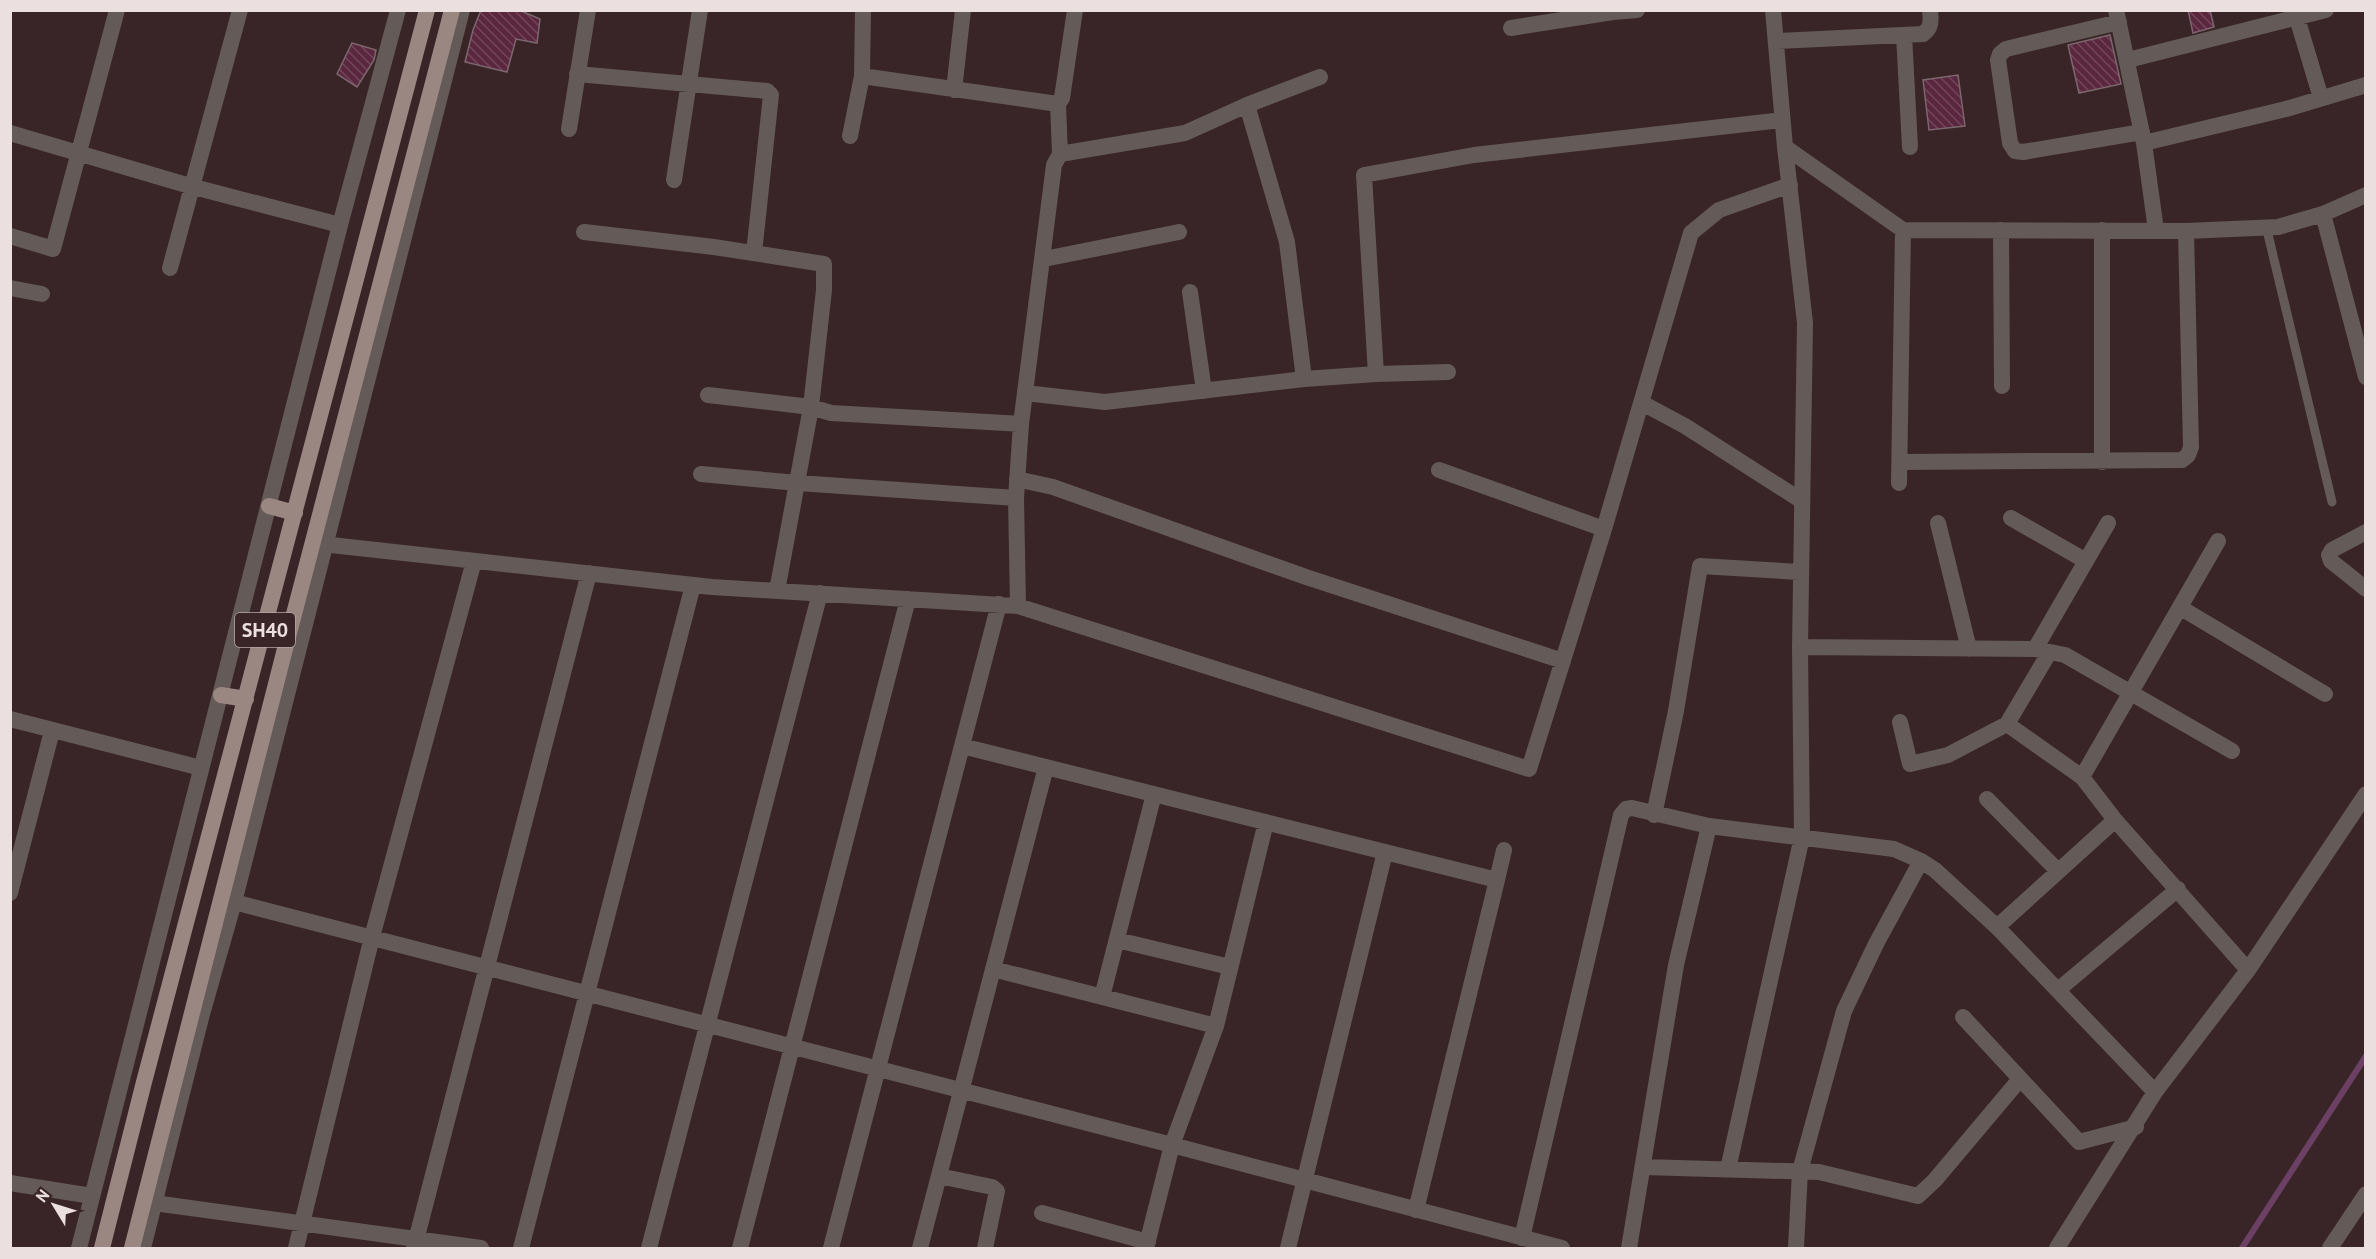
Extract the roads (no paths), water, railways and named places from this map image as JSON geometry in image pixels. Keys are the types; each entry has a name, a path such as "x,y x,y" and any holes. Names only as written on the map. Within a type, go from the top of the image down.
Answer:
{"main road":[{"name":"SH40","path":"102,1248 427,10"},
{"name":"SH40","path":"132,1248 319,544 452,10"},
{"path":"270,506 295,513"},
{"path":"221,694 246,699"}],"street":[{"path":"10,236 53,249 117,10"},
{"path":"170,268 190,186 240,10"},
{"path":"79,1248 340,225 398,10"},
{"path":"143,1248 201,1014 234,902 319,544 353,430 462,10"},
{"path":"569,129 588,10"},
{"path":"674,180 700,10"},
{"path":"850,136 862,76 863,10"},
{"path":"954,90 963,10"},
{"path":"1018,606 1016,498 1021,424 1044,259 1054,165 1060,154 1058,104 1062,98 1075,10"},
{"path":"1511,28 1637,10"},
{"path":"1728,1169 1802,837 1800,572 1805,323 1782,120 1773,10"},
{"path":"1776,41 1923,34 1929,30 1930,10"},
{"path":"2128,60 2326,10"},
{"path":"2156,231 2143,137 2117,16 2006,49 2000,54 1998,60 2010,143 2015,150 2023,152 2143,137 2286,109 2366,85"},
{"path":"2297,18 2321,98"},
{"path":"1904,35 1910,147"},
{"path":"578,74 767,91 771,95 754,253"},
{"path":"862,76 1058,104"},
{"path":"1060,154 1185,132 1320,77"},
{"path":"1247,105 1287,242 1304,379"},
{"path":"1376,374 1364,175 1474,155 1782,120"},
{"path":"10,133 190,186 340,225"},
{"path":"1785,147 1903,230 2186,231 2278,227 2323,214 2366,195"},
{"path":"319,544 693,585 1018,606 1529,769 1604,529 1691,233 1719,210 1790,185"},
{"path":"2323,214 2363,352 2366,377"},
{"path":"1899,483 1903,230"},
{"path":"2001,230 2002,386"},
{"path":"2102,231 2102,462"},
{"path":"1900,462 2182,460 2188,455 2191,447 2186,231"},
{"path":"584,232 824,264 824,291 811,407 777,591"},
{"path":"1044,259 1179,232"},
{"path":"10,288 42,294"},
{"path":"1190,292 1204,391"},
{"path":"1025,393 1105,402 1304,379 1448,372"},
{"path":"708,395 811,407 831,413 1021,424"},
{"path":"1642,403 1685,426 1802,501"},
{"path":"1439,470 1604,529"},
{"path":"701,474 1016,498"},
{"path":"1017,479 1053,487 1306,577 1563,661"},
{"path":"2011,518 2086,561"},
{"path":"1938,523 1969,649"},
{"path":"1900,722 1910,764 1948,755 2007,724 2086,561 2108,524"},
{"path":"2366,532 2332,550 2329,555 2331,561 2366,589"},
{"path":"2082,777 2218,542"},
{"path":"296,1248 372,937 474,561"},
{"path":"1654,815 1676,711 1700,566 1800,572"},
{"path":"415,1244 589,573"},
{"path":"521,1248 693,585"},
{"path":"649,1248 820,593"},
{"path":"740,1248 908,598"},
{"path":"831,1248 999,604"},
{"path":"2181,608 2325,694"},
{"path":"1800,647 2042,651 2065,655 2232,751"},
{"path":"10,719 201,768"},
{"path":"2007,724 2082,777 2115,820 2248,970"},
{"path":"10,893 52,731"},
{"path":"962,746 1497,880"},
{"path":"920,1248 1046,767"},
{"path":"1102,997 1154,794"},
{"path":"2057,1248 2136,1126 2155,1092 2248,970 2366,794"},
{"path":"1987,799 2058,871"},
{"path":"1531,1243 1621,815 1626,809 1632,808 1654,815 1709,826 1894,849 1921,861 1935,870 1997,927 2155,1092"},
{"path":"1997,927 2115,820"},
{"path":"1042,1213 1147,1245 1172,1145 1216,1026 1266,822"},
{"path":"1629,1248 1676,965 1709,826"},
{"path":"1416,1210 1504,850"},
{"path":"1288,1248 1385,852"},
{"path":"1796,1248 1800,1171 1844,1011 1876,944 1921,861"},
{"path":"2058,990 2178,889"},
{"path":"234,902 1172,1145 1531,1243 1562,1248"},
{"path":"1117,940 1230,967"},
{"path":"993,969 1216,1026"},
{"path":"1963,1017 2079,1142 2136,1126"},
{"path":"1643,1167 1819,1172 1918,1196 1935,1180 2020,1078"},
{"path":"939,1176 997,1191 985,1248"},
{"path":"10,1183 93,1196"},
{"path":"2330,1248 2366,1194"},
{"path":"154,1203 303,1224 415,1244 481,1248"}],"lane":[{"path":"2266,226 2332,502"}],"waterway":[{"path":"2242,1248 2366,1056"}]}
